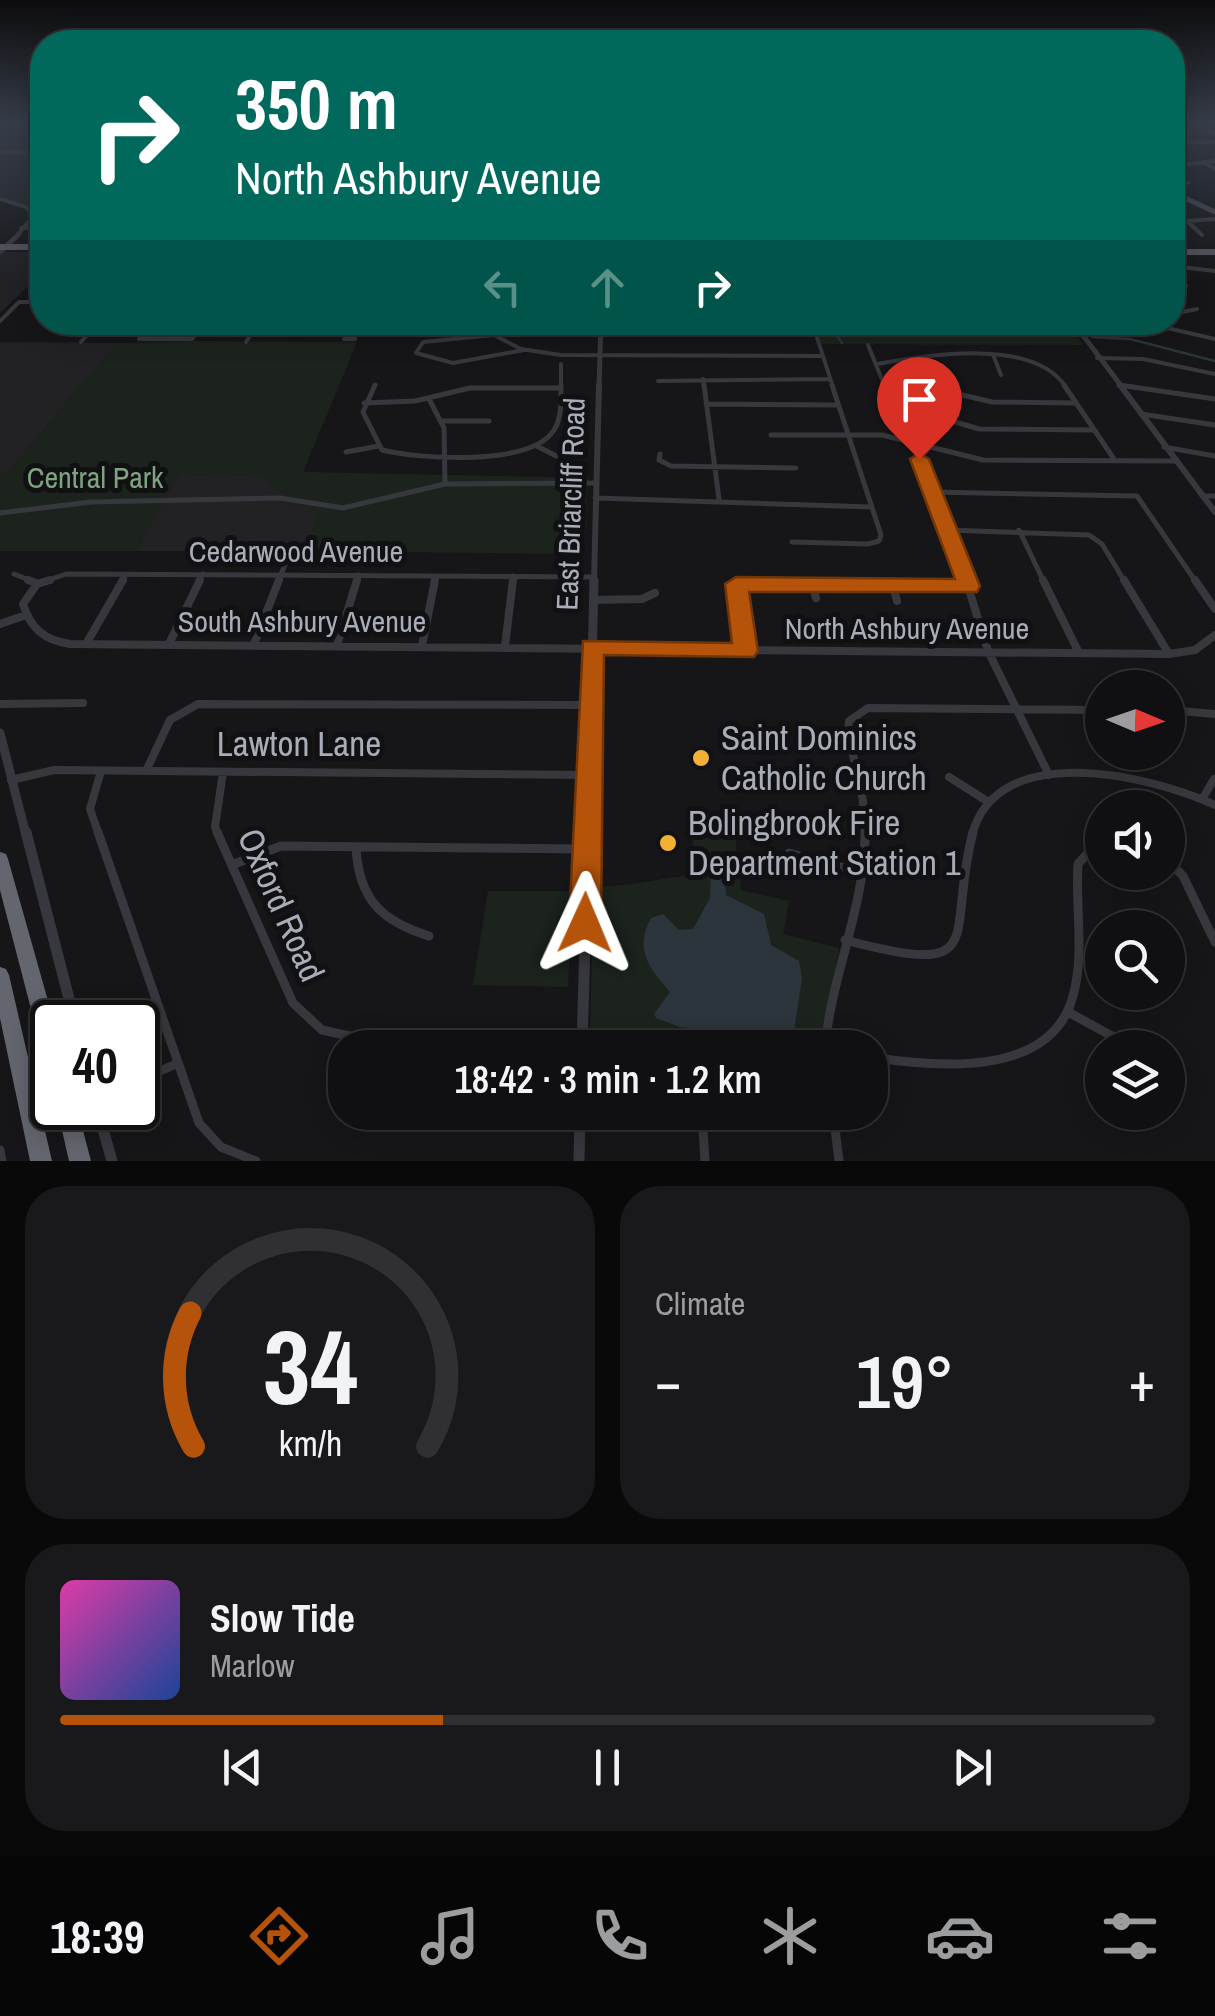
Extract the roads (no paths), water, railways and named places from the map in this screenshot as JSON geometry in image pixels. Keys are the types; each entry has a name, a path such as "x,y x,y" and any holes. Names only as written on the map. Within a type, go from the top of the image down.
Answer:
{"highway":[{"path":"0,859 38,1000"},
{"path":"0,976 41,1161"},
{"path":"72,1130 80,1161"}],"main road":[{"path":"1185,197 1215,211"},
{"path":"1,248 30,249"},
{"path":"1185,253 1215,253"}],"street":[{"path":"0,200 20,208 26,216 24,228 1,248"},
{"path":"1202,235 1187,221 1215,220"},
{"path":"24,228 30,228"},
{"path":"1185,268 1215,271"},
{"path":"0,320 19,302 30,302"},
{"path":"1185,313 1194,313 1197,308"},
{"path":"1185,330 1215,339"},
{"path":"81,342 87,335"},
{"path":"142,335 139,339 192,340 195,335"},
{"path":"246,342 250,335"},
{"path":"524,350 499,336 473,335 424,342 416,353 430,361 491,358 524,350 822,356"},
{"name":"East Briarcliff Road","path":"582,1030 601,335"},
{"path":"792,542 880,541 816,335"},
{"path":"1082,335 1215,512"},
{"path":"868,344 901,426 898,437"},
{"path":"877,364 926,356 1029,358 1048,366 1115,460"},
{"path":"994,356 1003,371 1000,375"},
{"path":"1097,358 1144,359 1215,374"},
{"path":"375,384 364,403 366,420 379,446 392,454 504,455 536,446 556,426 560,364"},
{"path":"703,378 719,499"},
{"path":"658,381 830,379"},
{"path":"941,390 946,380"},
{"path":"1118,385 1215,399"},
{"path":"364,403 428,399 470,388 560,388"},
{"path":"886,388 941,390 992,402 1075,402"},
{"path":"428,399 441,421 445,484"},
{"path":"706,404 838,405"},
{"path":"896,412 932,415 979,429 1094,430"},
{"path":"1140,414 1215,425"},
{"path":"441,421 489,421"},
{"path":"771,435 898,437 983,460 1175,460"},
{"path":"346,452 379,446"},
{"path":"536,446 556,456"},
{"path":"932,446 919,462 969,586 988,651 1013,709 1049,775"},
{"path":"1163,446 1215,456"},
{"path":"660,454 664,465 796,468"},
{"path":"0,514 91,502 280,498 343,508 445,484 596,483"},
{"path":"930,492 1136,496 1215,609"},
{"path":"1202,496 1215,496"},
{"path":"596,498 719,499 871,507"},
{"path":"948,530 1076,531 1098,540 1169,654"},
{"path":"1019,530 1079,653"},
{"path":"254,644 288,557"},
{"path":"0,624 26,615 23,600 37,584 14,574"},
{"name":"Cedarwood Avenue","path":"37,584 66,574 594,576"},
{"path":"86,644 127,574"},
{"path":"169,644 204,574"},
{"path":"337,645 358,575"},
{"path":"422,646 436,576"},
{"path":"505,646 514,576"},
{"path":"746,651 736,584 969,586"},
{"path":"813,586 816,598"},
{"path":"894,586 897,601"},
{"path":"593,600 655,594"},
{"name":"South Ashbury Avenue","path":"26,615 32,630 42,638 86,644 592,646"},
{"name":"North Ashbury Avenue","path":"592,646 1169,654 1208,645 1215,635"},
{"path":"0,704 83,703"},
{"path":"146,770 170,720 198,704 590,706"},
{"path":"828,1030 859,872 865,813 847,729 856,714 868,708 1085,710"},
{"path":"1185,711 1215,714"},
{"path":"0,733 68,1000"},
{"name":"Lawton Lane","path":"11,780 47,770 588,775"},
{"path":"101,771 90,809 198,1123 221,1147 256,1161"},
{"name":"Oxford Road","path":"223,772 215,827 293,1003 328,1031"},
{"path":"845,940 916,960 937,956 952,946 961,930 972,833 987,801 1010,784 1049,775 1137,778 1204,798 1215,805"},
{"path":"949,777 987,801"},
{"path":"1204,798 1214,779"},
{"path":"231,865 281,846 587,849"},
{"path":"356,848 357,882 370,905 395,926 429,936"},
{"path":"789,853 859,872"},
{"path":"888,1059 946,1064 1006,1060 1040,1040 1068,1012 1075,974 1078,864 1085,856"},
{"path":"1185,882 1215,942"},
{"path":"1068,1012 1101,1030"},
{"path":"160,1071 176,1064"},
{"path":"103,1130 112,1161"},
{"path":"579,1161 580,1130"},
{"path":"703,1130 705,1161"},
{"path":"835,1130 839,1161"},
{"path":"0,1150 2,1161"}],"waterway":[{"path":"836,335 842,343"},
{"path":"1092,337 1130,339 1215,361"}],"place":[{"name":"Saint Dominics Catholic Church","path":"701,758"},
{"name":"Bolingbrook Fire Department Station 1","path":"668,843"}],"park label":[{"name":"Central Park","path":"95,478"}]}
